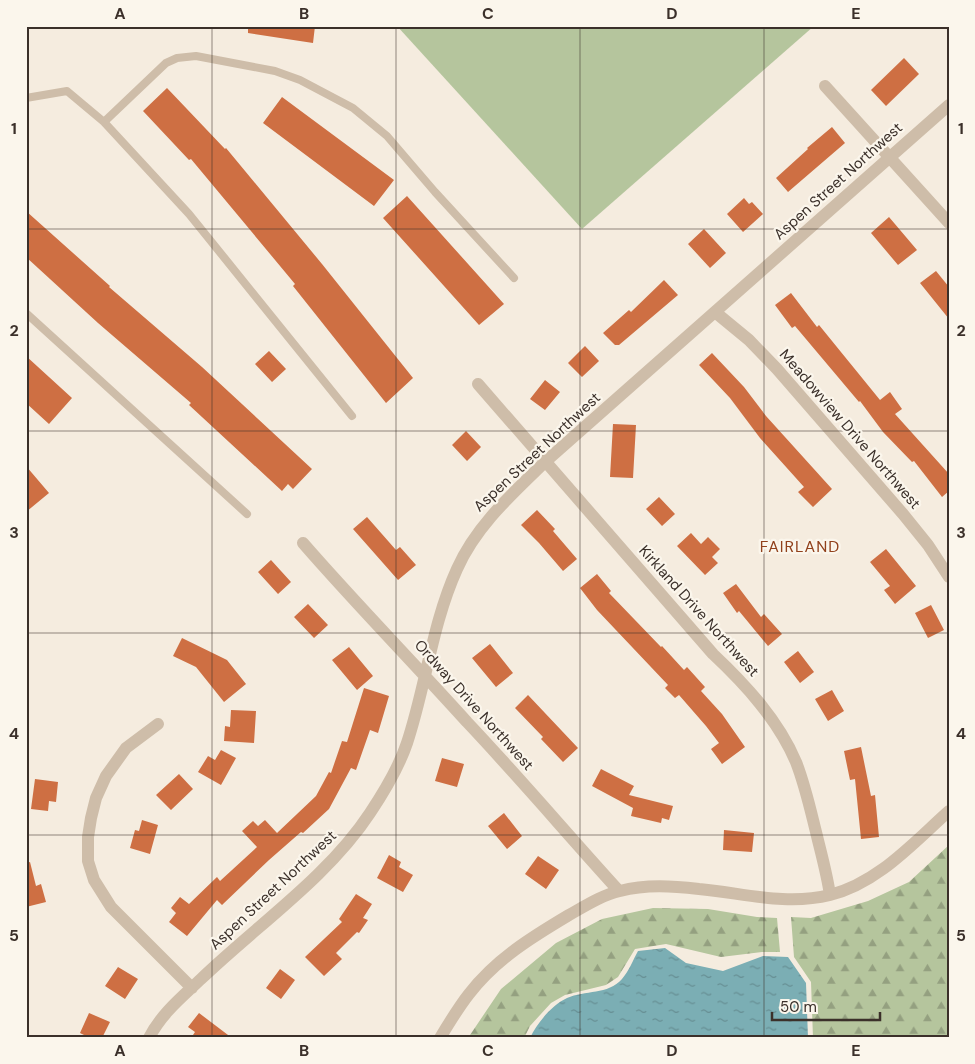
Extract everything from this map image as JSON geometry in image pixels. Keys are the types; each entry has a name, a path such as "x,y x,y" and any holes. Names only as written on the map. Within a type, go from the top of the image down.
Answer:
{"street":[{"path":"825,86 949,223"},
{"name":"Aspen Street Northwest","path":"149,1038 165,1013 329,864 347,845 370,813 395,770 407,744 446,595 457,568 481,528 545,462 949,105"},
{"name":"Meadowview Drive Northwest","path":"715,312 749,340 783,377 903,514 928,545 949,577"},
{"name":"Kirkland Drive Northwest","path":"478,384 713,654 738,677 764,708 782,735 796,762 806,789 830,895"},
{"name":"Ordway Drive Northwest","path":"303,543 619,891"},
{"path":"158,724 126,748 106,776 96,798 91,818 88,837 88,860 94,880 111,907 192,988"},
{"path":"440,1038 470,992 490,970 512,951 584,907 619,891 661,886 787,900 809,900 830,895 863,882 889,865 949,811"}],"lane":[{"path":"104,122 166,63 176,58 196,56 275,72 300,80 353,108 387,136 435,192 514,278"},
{"path":"26,98 67,91 104,122 189,214 352,416"},
{"path":"26,313 247,514"}],"green space":[{"path":"397,26 814,26 582,229"},
{"path":"949,845 949,1038 813,1038 811,982 794,957 791,917 811,918 868,901 909,882"},
{"path":"653,908 708,909 757,917 777,918 780,952 762,952 721,957 666,944 635,949 618,977 606,985 565,995 551,1003 530,1026 524,1038 468,1038 501,989 556,943 602,919"}],"water":[{"path":"665,948 686,963 723,971 763,956 788,957 806,983 808,1038 530,1038 546,1015 561,1001 610,988 622,979 638,951"}],"building":[{"path":"248,26 315,26 313,43 248,33"},
{"path":"904,58 919,74 886,106 871,90"},
{"path":"167,88 226,148 413,378 386,403 293,286 295,284 191,159 189,160 143,111"},
{"path":"282,97 394,180 374,206 263,123"},
{"path":"832,127 845,143 788,192 776,178"},
{"path":"407,196 504,304 479,325 383,218"},
{"path":"744,198 749,204 752,202 763,214 743,232 727,214"},
{"path":"26,211 109,287 202,367 312,469 293,489 288,484 282,491 189,405 191,403 98,323 26,257"},
{"path":"889,217 917,250 898,265 871,233"},
{"path":"704,229 726,253 710,268 688,244"},
{"path":"936,271 949,287 949,319 920,283"},
{"path":"664,280 678,295 619,345 615,345 603,333 629,310 631,312"},
{"path":"791,293 817,327 819,325 880,400 890,392 902,409 895,414 949,474 949,491 942,497 914,461 912,462 883,432 860,401 795,326 792,328 775,305"},
{"path":"585,346 599,361 582,377 568,363"},
{"path":"269,351 286,369 272,382 255,364"},
{"path":"712,353 832,489 813,507 798,492 804,487 760,438 730,398 699,365"},
{"path":"26,356 72,398 49,424 26,403"},
{"path":"545,380 560,392 545,410 530,399"},
{"path":"613,424 636,425 633,478 610,477"},
{"path":"466,431 481,447 467,461 452,445"},
{"path":"26,466 49,493 26,512"},
{"path":"659,497 675,514 662,526 646,509"},
{"path":"537,510 555,529 553,531 577,559 563,571 521,525"},
{"path":"367,517 396,550 400,547 416,565 398,580 353,529"},
{"path":"691,533 701,544 708,537 720,549 712,557 718,563 705,575 677,546"},
{"path":"886,549 916,586 895,604 884,590 890,586 870,562"},
{"path":"271,560 291,582 278,594 258,572"},
{"path":"597,574 611,591 609,593 684,670 687,667 705,687 701,691 722,714 745,747 722,764 711,749 719,743 706,726 679,695 675,698 665,688 668,685 597,610 580,588"},
{"path":"736,584 761,617 764,614 782,634 768,646 739,611 737,613 723,593"},
{"path":"308,604 328,625 314,638 294,617"},
{"path":"931,605 944,630 928,638 915,613"},
{"path":"182,638 227,660 246,684 224,702 196,667 173,656"},
{"path":"490,644 513,673 496,687 472,658"},
{"path":"349,647 373,676 357,690 332,660"},
{"path":"798,651 814,672 800,683 784,662"},
{"path":"364,688 389,696 378,733 370,730 356,770 351,768 329,809 269,860 222,905 217,900 187,936 169,922 176,913 171,908 180,897 189,904 217,877 220,881 257,847 242,831 253,821 258,826 265,820 277,833 316,796 329,772 331,773 342,741 347,742"},
{"path":"832,690 844,711 828,721 815,699"},
{"path":"528,695 578,748 563,762 541,739 543,737 515,708"},
{"path":"231,710 256,711 254,743 224,741 225,726 230,727"},
{"path":"861,747 871,796 875,795 879,837 861,839 855,779 850,780 844,751"},
{"path":"221,750 236,758 221,785 198,772 208,756 215,760"},
{"path":"442,758 464,764 457,787 435,781"},
{"path":"601,769 634,786 629,795 673,806 669,820 662,818 661,823 631,816 633,808 592,786"},
{"path":"179,774 193,789 171,810 156,795"},
{"path":"35,779 58,782 56,802 49,801 48,811 31,809"},
{"path":"504,813 522,836 507,849 488,826"},
{"path":"142,820 158,825 150,854 130,848 135,830 139,831"},
{"path":"724,830 754,833 752,852 723,850"},
{"path":"389,855 401,862 399,867 413,875 403,892 377,878"},
{"path":"538,856 559,870 546,889 525,874"},
{"path":"30,862 36,886 41,884 46,902 26,907 26,863"},
{"path":"356,894 372,904 363,918 368,920 359,933 357,932 336,953 342,959 324,976 305,957 342,922 339,919"},
{"path":"118,967 138,979 125,999 105,986"},
{"path":"280,969 295,980 281,999 266,988"},
{"path":"89,1013 110,1022 102,1038 90,1038 80,1033"},
{"path":"199,1013 232,1038 191,1038 195,1032 188,1027"}],"district":[{"name":"FAIRLAND","path":"800,546"}]}
